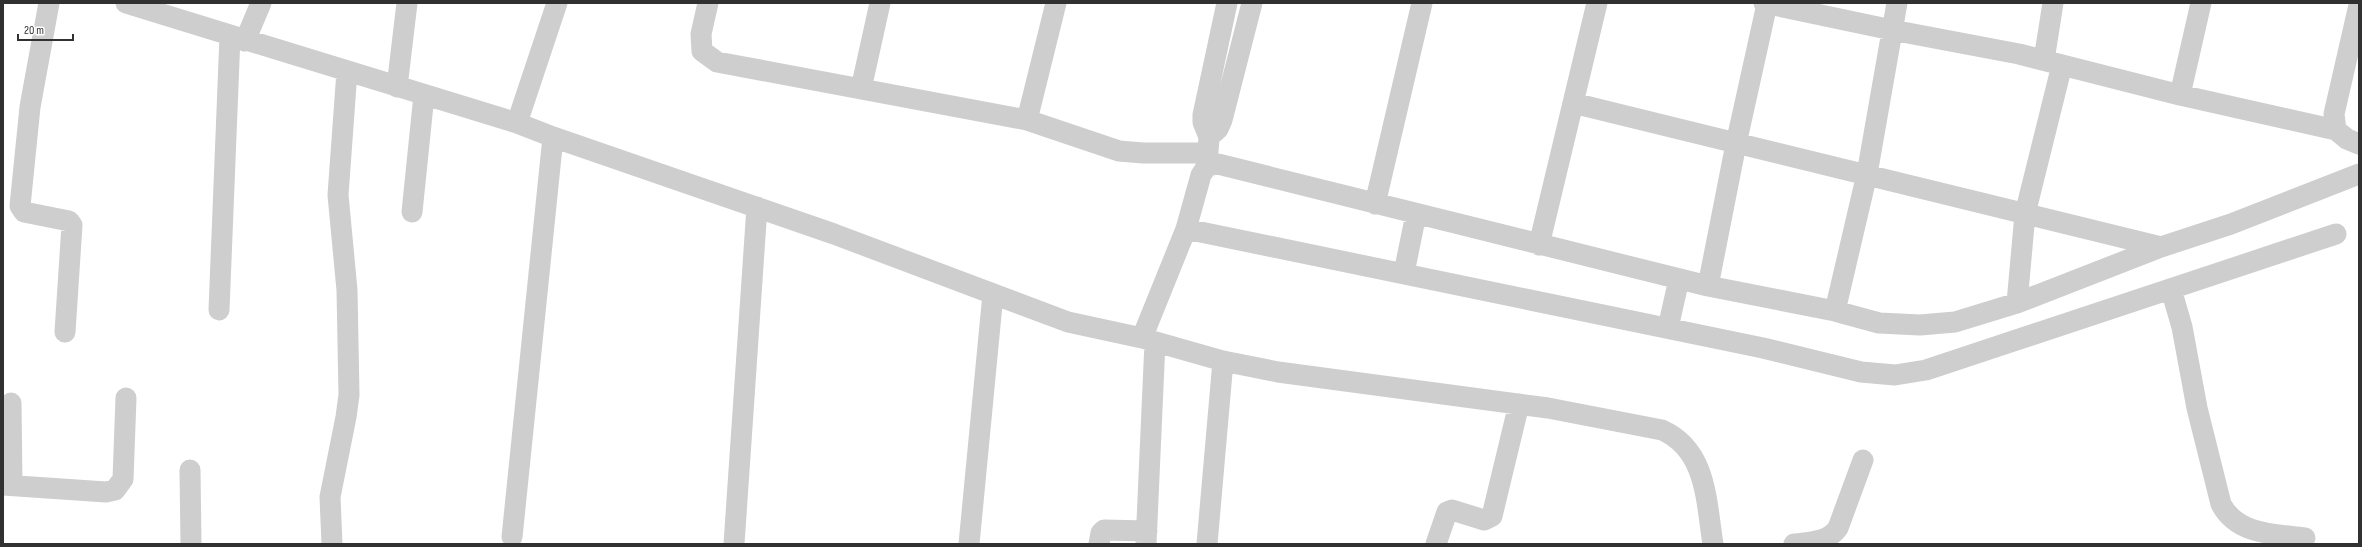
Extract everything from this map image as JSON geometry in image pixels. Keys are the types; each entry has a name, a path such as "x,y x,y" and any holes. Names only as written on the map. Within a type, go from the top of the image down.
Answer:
{"street":[{"path":"49,3 30,107 20,206 24,212 69,221 72,224 65,332"},
{"path":"126,3 238,39 517,123 757,208 1068,322 1149,340 1223,361 1278,372 1519,404 1662,430 1676,436 1688,450 1701,472 1713,544"},
{"path":"219,310 238,39 261,3"},
{"path":"708,3 701,34 702,51 717,62 1027,120 1119,151 1142,153 1208,152"},
{"path":"861,89 880,3"},
{"path":"1027,120 1056,3"},
{"path":"1227,3 1203,115 1208,152 1218,164 1376,204 1410,244 1674,303 1708,286 1835,311 1879,323 1920,325 1955,322 2017,303 2161,247 2231,224 2359,174"},
{"path":"1099,544 1101,533 1104,530 1146,538 1149,340 1186,230 1208,152 1222,120 1252,3"},
{"path":"1376,204 1422,3"},
{"path":"1539,245 1597,3"},
{"path":"1835,311 1867,174 1897,3"},
{"path":"2017,303 2025,214 2053,62 2053,3"},
{"path":"2180,95 2201,3"},
{"path":"1708,286 1766,4 2053,62 2180,95 2336,130 2347,139 2359,144"},
{"path":"2336,130 2334,114 2359,5"},
{"path":"517,123 556,6"},
{"path":"397,86 405,9"},
{"path":"332,544 330,498 346,417 348,395 347,290 338,195 347,72"},
{"path":"412,212 424,95"},
{"path":"1573,103 2161,247"},
{"path":"512,537 553,137"},
{"path":"734,544 757,208"},
{"path":"1186,230 1410,244 1539,245 1674,303 1763,348 1861,372 1895,375 1926,370 2336,234"},
{"path":"2171,289 2182,327 2197,408 2223,509 2237,524 2256,532 2305,538"},
{"path":"969,544 993,294"},
{"path":"1207,544 1223,361"},
{"path":"11,403 7,485 106,492 115,490 123,479 126,398"},
{"path":"1436,544 1447,512 1452,510 1484,520 1492,516 1519,404"},
{"path":"1794,544 1824,540 1833,535 1838,528 1863,460"},
{"path":"190,470 191,544"}]}
